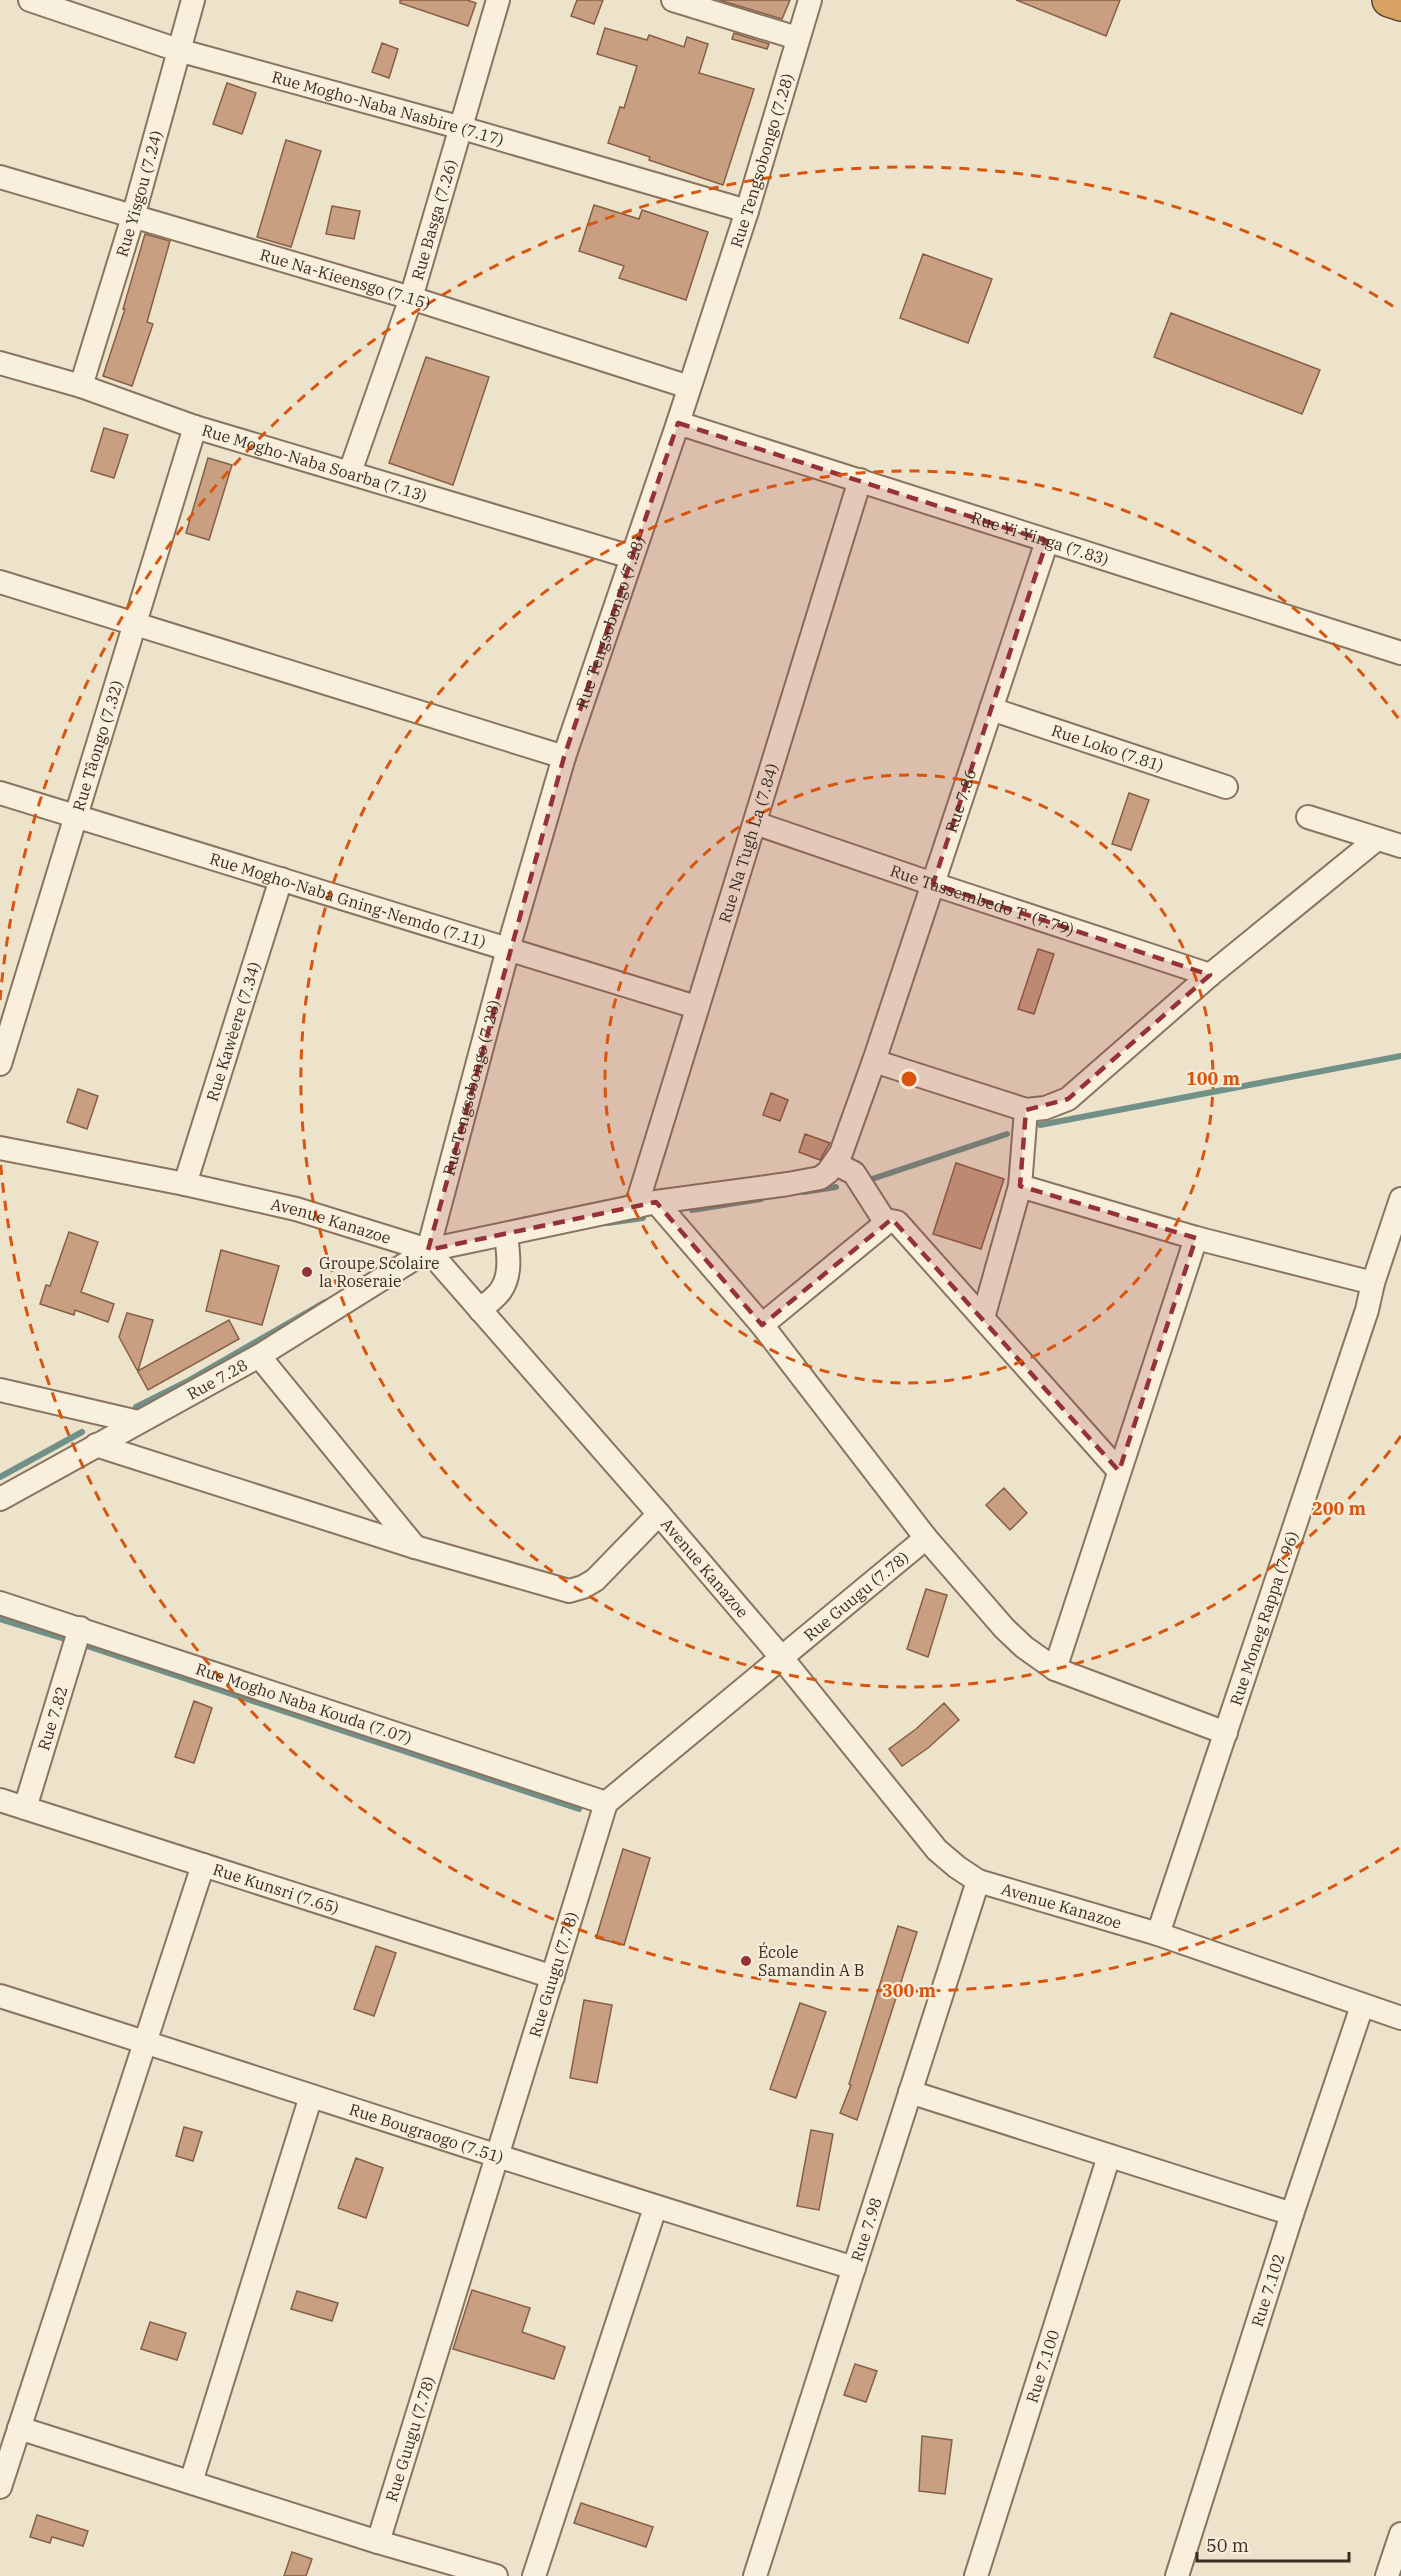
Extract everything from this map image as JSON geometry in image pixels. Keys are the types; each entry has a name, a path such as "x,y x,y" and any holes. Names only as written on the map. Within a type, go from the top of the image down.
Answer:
{"highway":[{"path":"1389,0 1401,4"}],"street":[{"name":"Rue Mogho-Naba Nasbire (7.17)","path":"30,0 178,50 462,128 747,211"},
{"name":"Rue Yisgou (7.24)","path":"81,386 133,217 193,0"},
{"name":"Rue Basga (7.26)","path":"350,472 411,298 498,0"},
{"path":"673,0 797,38"},
{"name":"Rue Tengsobongo (7.28)","path":"428,1250 508,949 564,757 630,557 678,423 747,211 810,0"},
{"name":"Rue Na-Kieensgo (7.15)","path":"0,177 411,298 689,387"},
{"name":"Rue Mogho-Naba Soarba (7.13)","path":"0,363 81,386 195,427 630,557"},
{"name":"Rue Yi-Yinga (7.83)","path":"678,423 1401,653"},
{"name":"Rue Tâongo (7.32)","path":"0,1064 195,427"},
{"name":"Rue Na Tugh La (7.84)","path":"646,1205 696,1007 860,480"},
{"name":"Rue 7.86","path":"836,1164 874,1061 1047,541"},
{"path":"0,582 564,757"},
{"name":"Rue Loko (7.81)","path":"991,709 1226,787"},
{"name":"Rue Mogho-Naba Gning-Nemdo (7.11)","path":"0,794 696,1007"},
{"path":"1308,817 1401,846"},
{"name":"Rue Tassembedo T. (7.79)","path":"755,823 1210,975"},
{"path":"874,1061 1026,1110 1045,1108 1068,1099 1210,975 1377,839"},
{"name":"Rue Kawèere (7.34)","path":"185,1184 281,879"},
{"path":"983,1318 1020,1186 1026,1110"},
{"name":"Avenue Kanazoe","path":"0,1148 185,1184 297,1209 428,1250 659,1514 781,1657 937,1850 957,1868 978,1881 1158,1934 1401,2018"},
{"path":"428,1250 646,1205 820,1178 836,1164 854,1173 886,1224"},
{"path":"1020,1186 1196,1238 1373,1283"},
{"name":"Rue Moneg Rappa (7.96)","path":"1158,1934 1367,1311 1373,1283 1401,1199"},
{"path":"646,1205 762,1325 926,1539 1004,1628 1024,1647 1055,1669 1226,1733"},
{"path":"762,1325 886,1224 891,1221 901,1225 1119,1471"},
{"path":"480,1310 501,1291 506,1279 509,1258 506,1234"},
{"path":"1055,1669 1196,1238"},
{"name":"Rue 7.28","path":"0,1499 259,1356 428,1250"},
{"path":"259,1356 415,1547"},
{"path":"0,1390 138,1422"},
{"path":"96,1445 415,1547 569,1591 595,1580 659,1514"},
{"name":"Rue Guugu (7.78)","path":"378,2542 606,1803 926,1539"},
{"name":"Rue Mogho Naba Kouda (7.07)","path":"0,1603 606,1803"},
{"name":"Rue 7.82","path":"25,1808 80,1628"},
{"name":"Rue Kunsri (7.65)","path":"0,1800 553,1977"},
{"path":"0,2487 203,1865"},
{"name":"Rue 7.98","path":"755,2576 978,1881"},
{"name":"Rue Bougraogo (7.51)","path":"0,1996 498,2154 655,2208 854,2268"},
{"name":"Rue 7.102","path":"1177,2576 1292,2214 1362,2006"},
{"path":"910,2092 1292,2214"},
{"path":"191,2482 311,2096"},
{"name":"Rue 7.100","path":"976,2576 1109,2156"},
{"path":"534,2576 655,2208"},
{"path":"19,2428 378,2542 496,2576"},
{"path":"1393,2565 1401,2534"}],"highlighted area":[{"path":"678,423 1047,541 933,884 1210,975 1068,1099 1026,1110 1020,1186 1196,1238 1119,1471 892,1219 762,1325 656,1202 428,1250 564,757"}],"building":[{"path":"400,0 467,0 476,3 468,26 400,3"},
{"path":"577,0 603,0 594,24 571,16"},
{"path":"719,0 790,0 782,19"},
{"path":"1016,0 1120,0 1106,36"},
{"path":"605,28 647,40 649,35 684,47 687,37 708,44 699,73 754,89 723,185 649,160 650,157 608,143 620,107 624,108 637,66 597,54"},
{"path":"734,33 769,44 767,49 732,39"},
{"path":"382,43 398,49 389,78 372,72"},
{"path":"227,83 256,93 242,134 213,124"},
{"path":"286,140 321,151 291,247 257,237"},
{"path":"594,205 639,219 642,210 708,232 686,300 619,278 624,266 579,251"},
{"path":"332,206 360,211 354,239 326,234"},
{"path":"145,234 170,241 147,322 153,324 132,386 103,376 125,309 123,309"},
{"path":"923,254 992,279 968,343 900,318"},
{"path":"1171,313 1320,370 1302,414 1154,357"},
{"path":"426,357 489,377 453,485 389,463"},
{"path":"104,428 128,435 114,478 91,471"},
{"path":"208,458 232,465 209,540 186,533"},
{"path":"1129,793 1149,800 1131,850 1112,844"},
{"path":"1038,949 1054,954 1034,1014 1018,1009"},
{"path":"78,1089 98,1096 87,1129 67,1122"},
{"path":"771,1093 788,1100 780,1121 763,1115"},
{"path":"805,1134 830,1143 820,1160 799,1152"},
{"path":"956,1163 1004,1179 981,1249 933,1234"},
{"path":"69,1232 98,1242 81,1292 114,1304 108,1322 75,1310 74,1315 40,1304 46,1285 50,1286"},
{"path":"221,1250 279,1266 262,1325 206,1311"},
{"path":"127,1313 153,1320 138,1371 229,1320 239,1339 148,1390 119,1337"},
{"path":"1004,1488 1027,1513 1010,1530 986,1505"},
{"path":"926,1589 947,1595 928,1657 907,1649"},
{"path":"194,1701 212,1708 194,1763 175,1757"},
{"path":"944,1703 959,1720 928,1748 902,1766 889,1749 916,1729"},
{"path":"623,1849 650,1858 624,1945 596,1938"},
{"path":"898,1926 917,1932 857,2120 840,2113 851,2085 849,2084"},
{"path":"376,1946 396,1953 374,2016 354,2009"},
{"path":"584,2000 612,2005 597,2083 570,2078"},
{"path":"800,2003 826,2012 796,2098 770,2089"},
{"path":"184,2127 202,2132 193,2161 176,2156"},
{"path":"811,2130 833,2134 819,2210 797,2206"},
{"path":"356,2158 383,2168 366,2218 338,2208"},
{"path":"472,2290 530,2308 522,2332 565,2347 554,2379 453,2349"},
{"path":"297,2291 338,2303 332,2321 291,2309"},
{"path":"150,2322 186,2333 177,2360 141,2349"},
{"path":"855,2364 877,2371 866,2402 844,2395"},
{"path":"922,2436 952,2440 945,2494 919,2491"},
{"path":"581,2503 653,2527 646,2547 574,2523"},
{"path":"37,2515 88,2531 83,2546 52,2537 50,2543 30,2537"},
{"path":"292,2552 312,2559 306,2576 284,2576"}],"waterway":[{"path":"1040,1125 1401,1056"},
{"path":"872,1179 1007,1134"},
{"path":"804,1192 836,1187"},
{"path":"692,1210 761,1199"},
{"path":"608,1223 643,1218"},
{"path":"136,1407 186,1382 325,1302"},
{"path":"0,1477 82,1432"},
{"path":"0,1619 71,1641"},
{"path":"81,1644 579,1809"}],"place":[{"name":"Groupe Scolaire la Roseraie","path":"307,1272"},
{"name":"École Samandin A B","path":"746,1961"}]}
